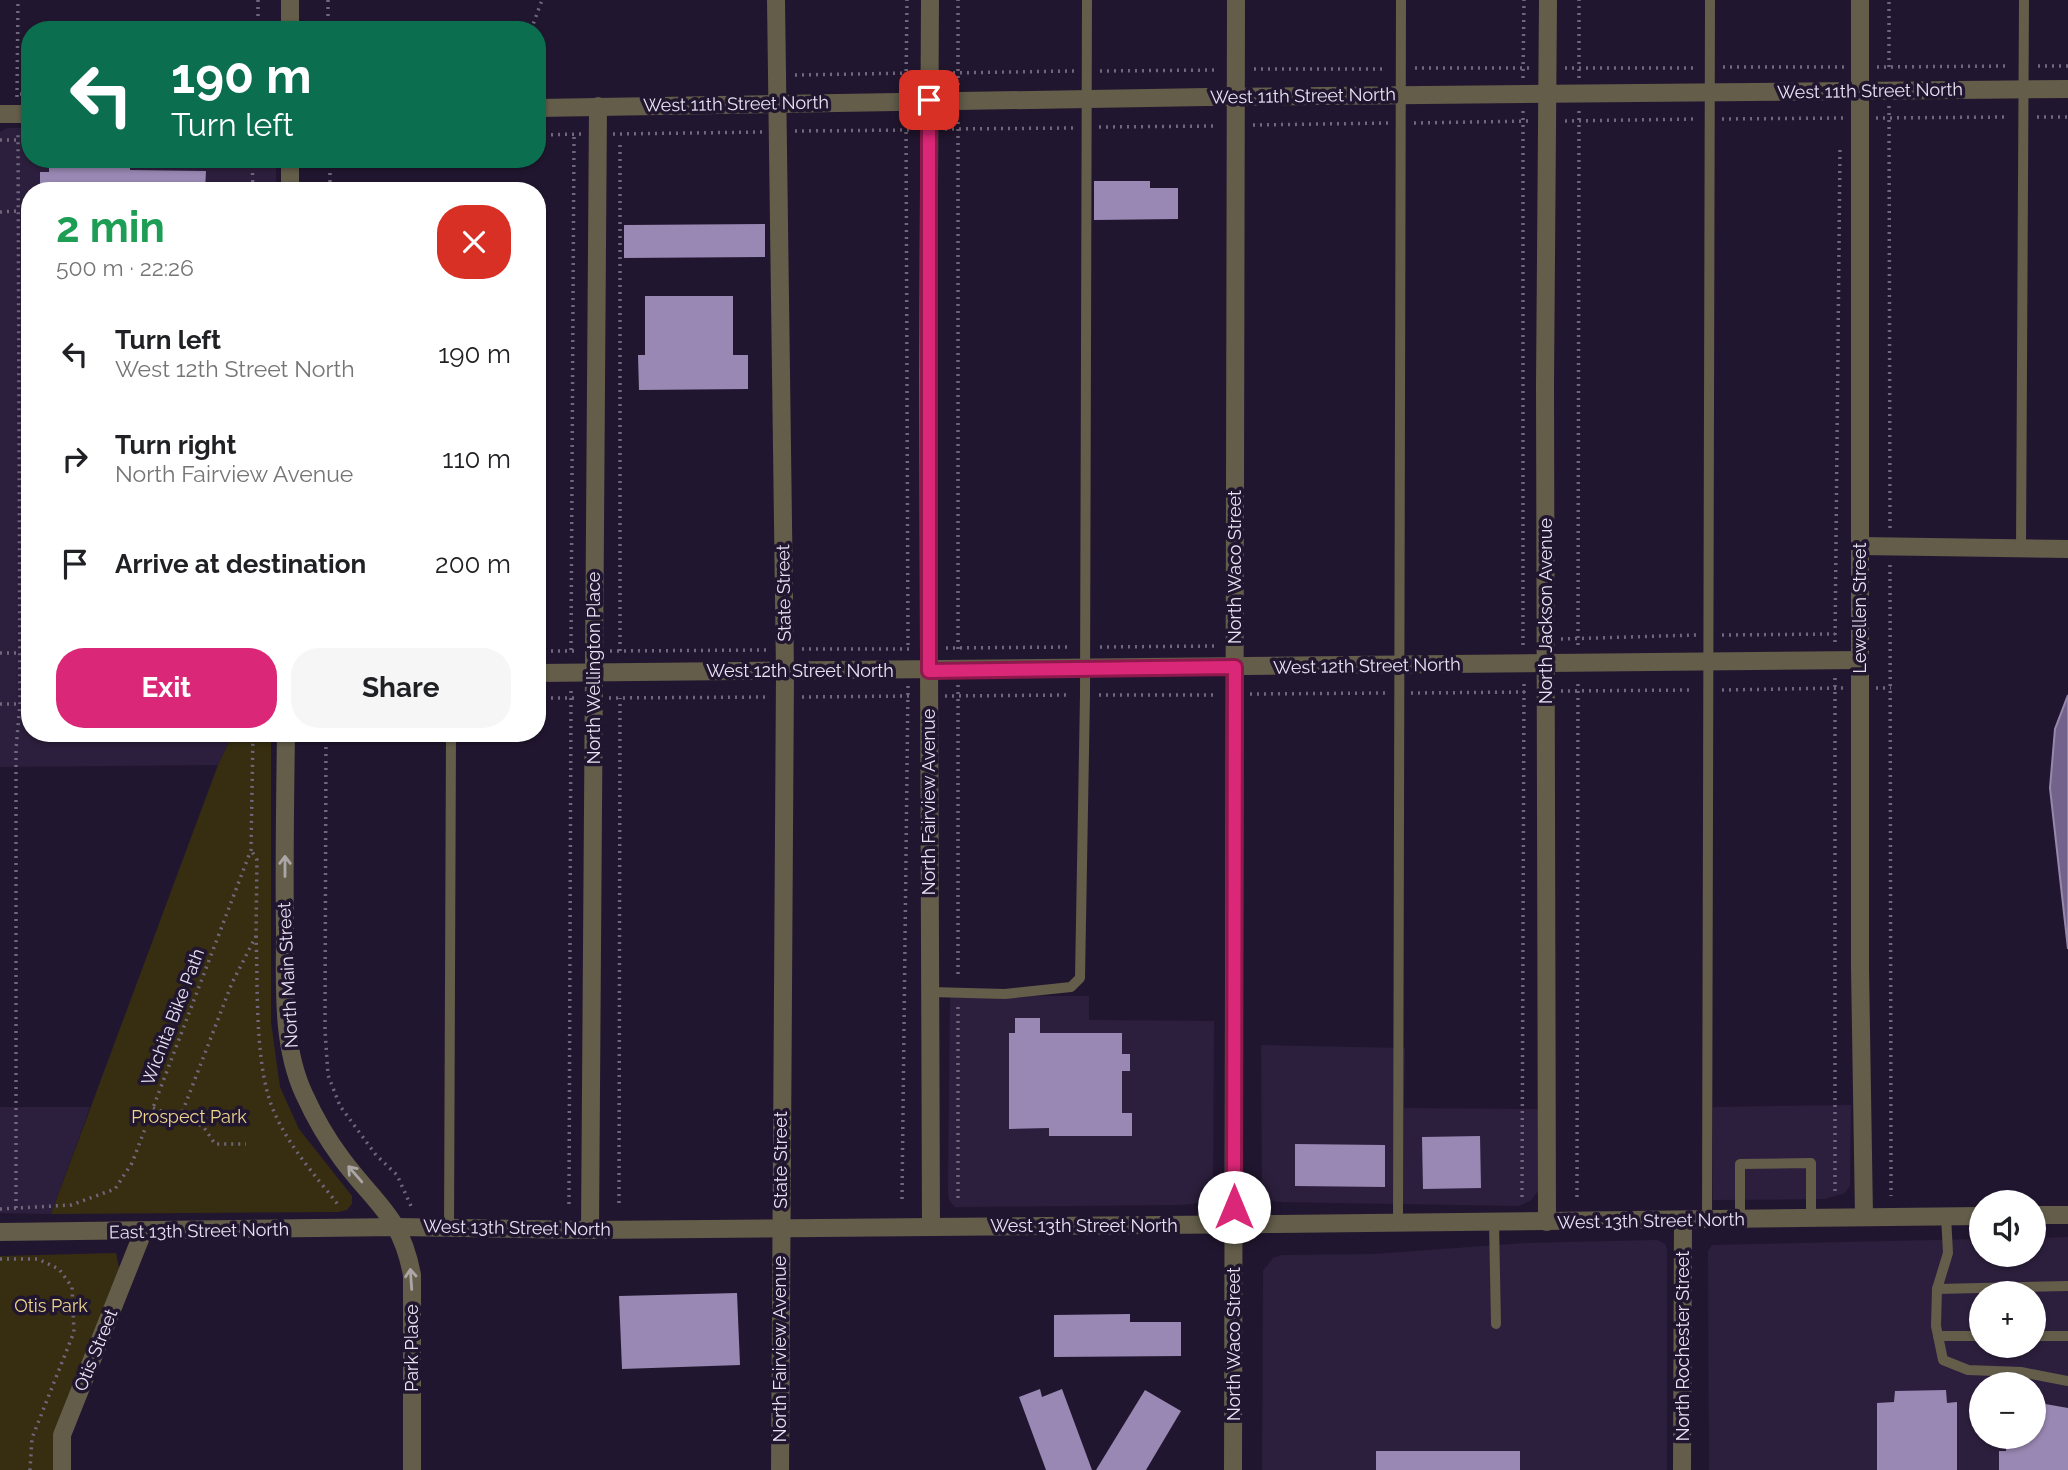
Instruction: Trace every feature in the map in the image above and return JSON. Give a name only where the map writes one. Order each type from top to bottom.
[{"type":"street","points":[[290,0],[290,21]]},
{"type":"street","name":"State Street","points":[[776,0],[785,650],[780,1228]]},
{"type":"street","name":"North Fairview Avenue","points":[[930,0],[931,1227]]},
{"type":"street","name":"North Waco Street","points":[[1233,1470],[1236,0]]},
{"type":"street","name":"North Jackson Avenue","points":[[1547,1222],[1548,0]]},
{"type":"street","name":"Lewellen Street","points":[[1860,0],[1860,688],[1864,1216]]},
{"type":"street","name":"West 11th Street North","points":[[546,107],[929,100],[2068,89]]},
{"type":"street","name":"North Wellington Place","points":[[590,1230],[598,106]]},
{"type":"street","points":[[1860,547],[2068,549]]},
{"type":"street","name":"West 12th Street North","points":[[546,673],[1399,665],[1523,655],[1546,663],[1860,660]]},
{"type":"street","name":"North Main Street","points":[[286,742],[285,996],[291,1054],[303,1092],[316,1118],[342,1159],[398,1227]]},
{"type":"street","points":[[2046,1215],[2068,1215]]},
{"type":"street","name":"West 13th Street North","points":[[398,1227],[590,1230],[1969,1216]]},
{"type":"street","name":"North Rochester Street","points":[[1682,1470],[1683,1221]]},
{"type":"street","name":"East 13th Street North","points":[[0,1232],[398,1227]]},
{"type":"street","name":"Park Place","points":[[398,1227],[412,1275],[412,1470]]},
{"type":"street","name":"North Fairview Avenue","points":[[780,1228],[780,1470]]},
{"type":"street","name":"Otis Street","points":[[62,1470],[62,1435],[143,1232]]},
{"type":"lane","points":[[930,992],[1005,993],[1071,987],[1080,978],[1085,695],[1087,0]]},
{"type":"lane","points":[[1398,1223],[1401,0]]},
{"type":"lane","points":[[1707,1220],[1710,0]]},
{"type":"lane","points":[[2021,548],[2024,0]]},
{"type":"lane","points":[[449,1228],[451,742]]},
{"type":"lane","points":[[1740,1220],[1740,1164],[1811,1163],[1811,1218]]},
{"type":"lane","points":[[1946,1216],[1948,1253],[1937,1289],[1938,1336],[1943,1360],[1968,1370],[2021,1372],[2068,1381]]},
{"type":"lane","points":[[1494,1222],[1496,1324]]},
{"type":"lane","points":[[1937,1289],[2068,1286]]},
{"type":"lane","points":[[1938,1336],[1969,1336]]},
{"type":"lane","points":[[2046,1336],[2068,1336]]},
{"type":"path","points":[[16,1208],[16,749],[20,704],[16,114],[18,0]]},
{"type":"path","points":[[258,0],[258,21]]},
{"type":"path","points":[[328,0],[328,21]]},
{"type":"path","points":[[534,21],[542,0]]},
{"type":"path","points":[[902,1199],[908,696],[907,0]]},
{"type":"path","points":[[958,0],[958,1198]]},
{"type":"path","points":[[1522,1197],[1525,692],[1524,0]]},
{"type":"path","points":[[1577,1197],[1579,0]]},
{"type":"path","points":[[1889,0],[1891,1196]]},
{"type":"path","points":[[777,82],[792,75],[1236,69],[2068,66]]},
{"type":"path","points":[[1840,67],[1840,91]]},
{"type":"path","points":[[546,135],[1523,121],[2068,117]]},
{"type":"path","points":[[0,140],[18,140]]},
{"type":"path","points":[[1835,1194],[1835,634],[1840,146]]},
{"type":"path","points":[[0,212],[18,212]]},
{"type":"path","points":[[1523,655],[1546,643],[1578,637],[1835,634]]},
{"type":"path","points":[[546,651],[1235,646]]},
{"type":"path","points":[[0,653],[20,653]]},
{"type":"path","points":[[546,698],[1891,688]]},
{"type":"path","points":[[0,704],[20,704]]},
{"type":"path","name":"Wichita Bike Path","points":[[0,1209],[71,1205],[115,1189],[132,1163],[251,850],[253,742]]},
{"type":"path","points":[[326,742],[325,1030],[328,1075],[340,1106],[376,1155],[397,1175],[411,1206]]},
{"type":"path","points":[[180,1118],[232,983],[256,936],[257,860],[251,850]]},
{"type":"path","points":[[153,1108],[203,1126],[215,1144],[246,1144]]},
{"type":"path","points":[[0,1259],[38,1259],[59,1269],[72,1287],[74,1332],[32,1438],[30,1470]]},
{"type":"shaded area","points":[[7,128],[21,128],[21,168],[276,168],[276,182],[21,182],[21,742],[229,742],[218,765],[0,767],[0,132]]},
{"type":"shaded area","points":[[2068,695],[2068,949],[2050,788],[2055,729]]},
{"type":"shaded area","points":[[950,996],[1089,996],[1089,1020],[1214,1021],[1213,1188],[1206,1198],[1194,1204],[1177,1205],[955,1207],[949,1200],[948,1189]]},
{"type":"shaded area","points":[[1261,1045],[1405,1048],[1404,1108],[1540,1109],[1540,1189],[1530,1201],[1519,1206],[1276,1202],[1265,1198],[1262,1188]]},
{"type":"shaded area","points":[[1851,1105],[1850,1186],[1845,1193],[1825,1199],[1713,1200],[1713,1107]]},
{"type":"shaded area","points":[[0,1107],[90,1107],[51,1214],[0,1213]]},
{"type":"shaded area","points":[[2068,1237],[2068,1470],[1709,1470],[1708,1251],[1712,1245],[1969,1239],[1969,1267],[2046,1267],[2046,1238]]},
{"type":"shaded area","points":[[1657,1240],[1665,1244],[1667,1249],[1667,1470],[1262,1470],[1263,1271],[1273,1258],[1282,1255],[1374,1254],[1525,1243]]},
{"type":"green space","name":"Prospect Park","points":[[229,742],[271,742],[271,1022],[280,1087],[299,1129],[352,1196],[352,1204],[347,1210],[338,1212],[51,1214]]},
{"type":"green space","name":"Otis Park","points":[[116,1253],[119,1268],[56,1470],[0,1470],[0,1256]]},
{"type":"building","points":[[49,168],[206,171],[205,182],[40,182],[40,172],[49,172]]},
{"type":"building","points":[[1094,181],[1150,181],[1150,188],[1178,188],[1178,219],[1094,220]]},
{"type":"building","points":[[765,224],[765,257],[624,258],[624,225]]},
{"type":"building","points":[[645,296],[733,296],[733,355],[748,355],[748,389],[639,390],[638,355],[645,355]]},
{"type":"building","points":[[1015,1018],[1040,1018],[1040,1033],[1122,1033],[1122,1054],[1130,1054],[1130,1071],[1122,1071],[1122,1113],[1132,1113],[1132,1136],[1049,1136],[1049,1128],[1009,1129],[1009,1033],[1015,1033]]},
{"type":"building","points":[[1480,1136],[1481,1188],[1423,1189],[1422,1137]]},
{"type":"building","points":[[1295,1144],[1385,1145],[1385,1187],[1295,1186]]},
{"type":"building","points":[[737,1293],[740,1365],[622,1369],[619,1296]]},
{"type":"building","points":[[1130,1314],[1130,1322],[1181,1322],[1181,1356],[1054,1357],[1054,1315]]},
{"type":"building","points":[[1040,1389],[1042,1397],[1062,1389],[1092,1470],[1046,1470],[1019,1397]]},
{"type":"building","points":[[1145,1390],[1181,1411],[1146,1470],[1096,1470]]},
{"type":"building","points":[[1946,1390],[1947,1403],[1957,1402],[1957,1470],[1877,1470],[1877,1403],[1894,1402],[1895,1391]]},
{"type":"building","points":[[2046,1404],[2068,1408],[2068,1470],[1999,1470],[1999,1451],[2046,1449]]},
{"type":"building","points":[[1376,1451],[1520,1451],[1520,1470],[1376,1470]]},
{"type":"route","points":[[929,100],[929,671],[1235,667],[1234,1207]]}]
